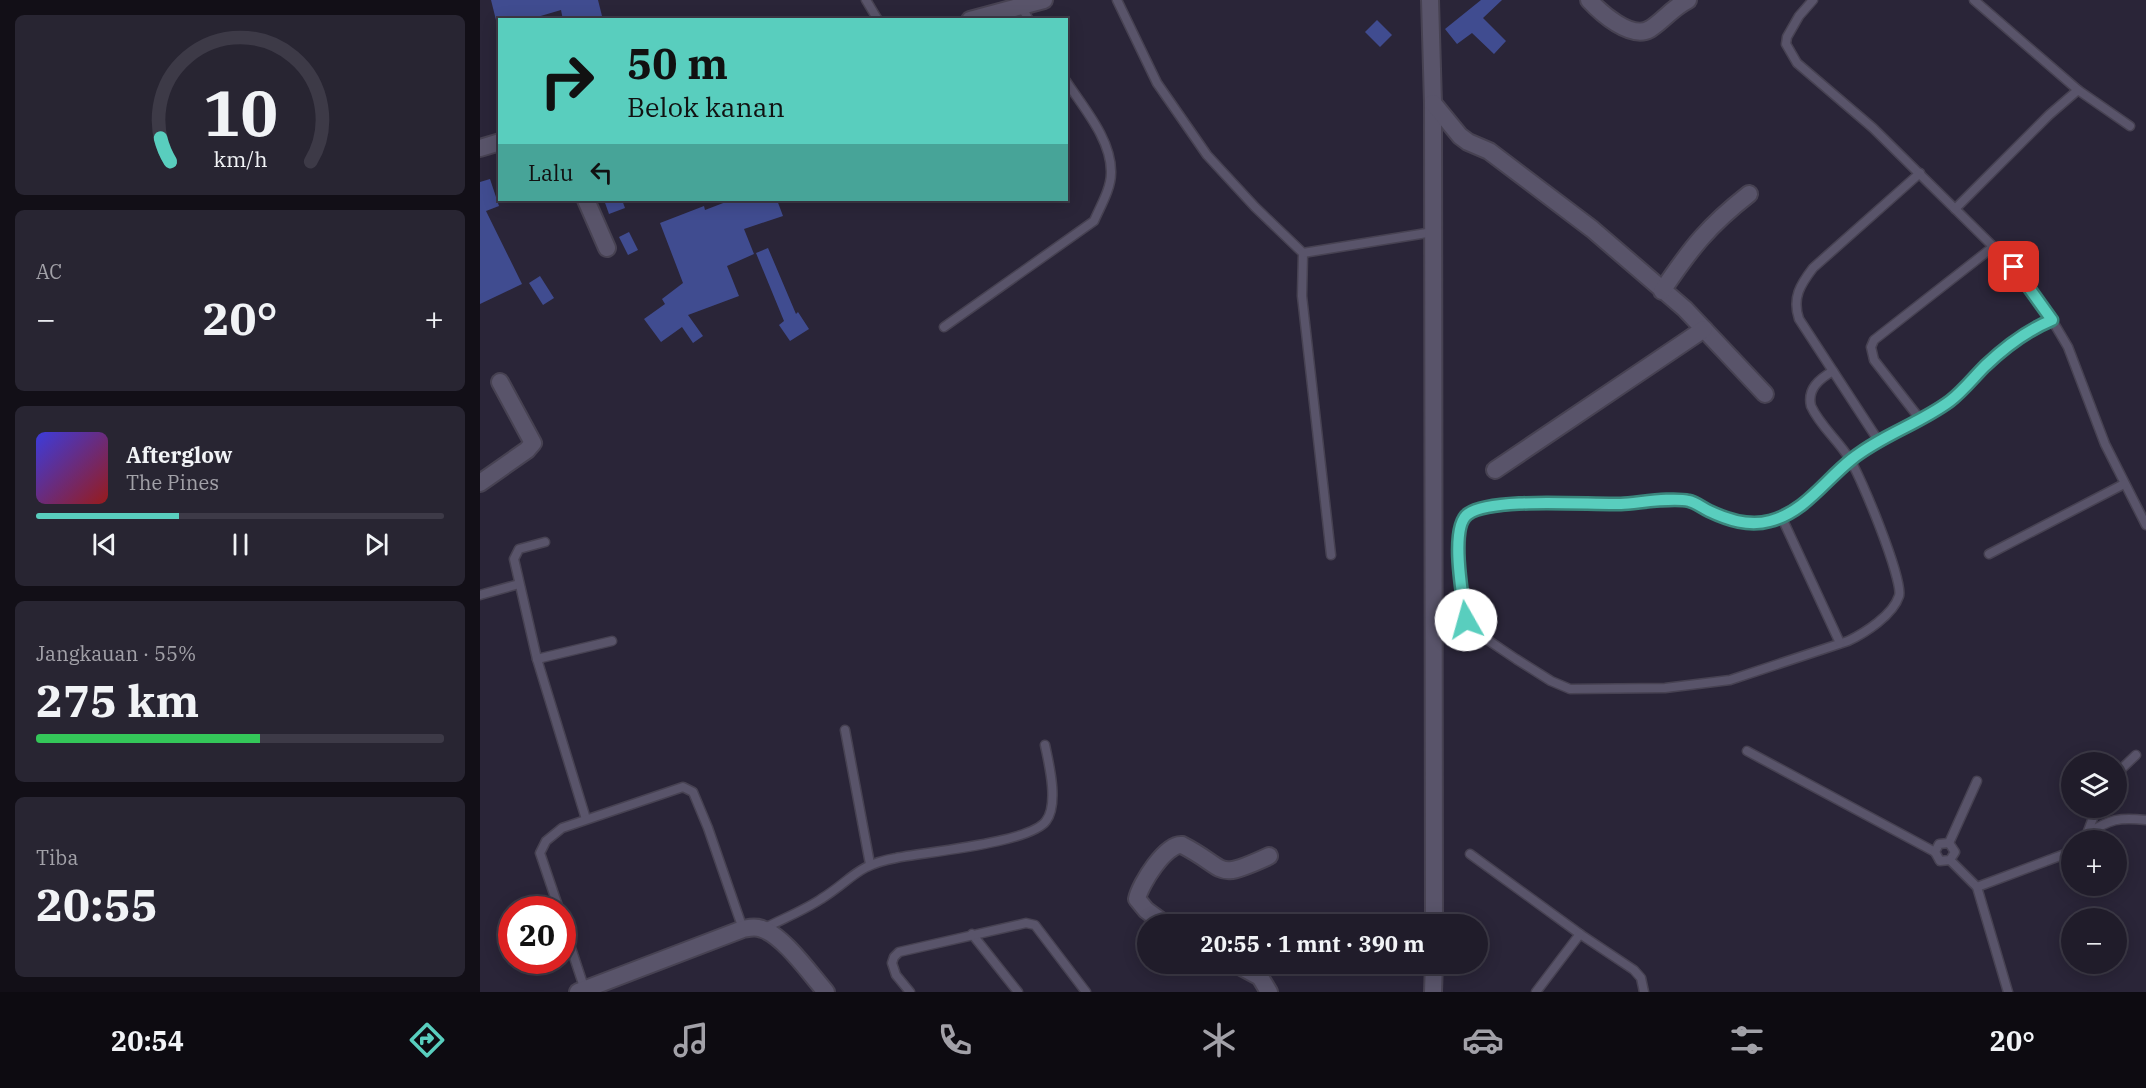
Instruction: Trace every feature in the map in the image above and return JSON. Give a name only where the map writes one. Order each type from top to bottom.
[{"type":"street","points":[[1430,0],[1433,104],[1434,914]]},
{"type":"street","points":[[1589,0],[1616,24],[1644,32],[1676,6],[1689,0]]},
{"type":"street","points":[[979,18],[1032,6]]},
{"type":"street","points":[[1433,104],[1460,136],[1488,151],[1592,229],[1685,309],[1765,394]]},
{"type":"street","points":[[480,148],[498,143]]},
{"type":"street","points":[[1662,291],[1693,245],[1712,224],[1749,194]]},
{"type":"street","points":[[586,201],[607,248]]},
{"type":"street","points":[[1495,470],[1704,329]]},
{"type":"street","points":[[480,483],[528,450],[533,443],[500,382]]},
{"type":"street","points":[[1151,914],[1137,899],[1145,879],[1170,848],[1176,844],[1182,845],[1225,872],[1238,870],[1269,856]]},
{"type":"street","points":[[581,991],[743,929],[763,929],[778,939],[826,992]]},
{"type":"street","points":[[1254,974],[1260,977],[1269,992]]},
{"type":"street","points":[[1433,992],[1434,974]]},
{"type":"lane","points":[[866,0],[877,18]]},
{"type":"lane","points":[[1117,0],[1157,83],[1207,155],[1255,207],[1303,253],[1302,296],[1331,555]]},
{"type":"lane","points":[[1813,0],[1799,16],[1786,37],[1791,56],[1920,173],[2014,267],[2052,320],[2068,347],[2104,444],[2146,525]]},
{"type":"lane","points":[[1974,0],[2078,90],[2130,126]]},
{"type":"lane","points":[[944,327],[1094,221],[1104,200],[1112,174],[1107,149],[1068,84]]},
{"type":"lane","points":[[1955,209],[2049,115],[2078,90]]},
{"type":"lane","points":[[1878,440],[1799,319],[1795,300],[1800,286],[1813,268],[1920,173]]},
{"type":"lane","points":[[1303,253],[1433,232]]},
{"type":"lane","points":[[1920,419],[1874,360],[1871,347],[1874,340],[1993,247]]},
{"type":"lane","points":[[1833,371],[1815,385],[1810,402],[1815,414],[1851,459],[1900,584],[1900,595],[1892,608],[1856,637],[1730,680],[1665,688],[1570,689],[1551,681],[1516,659],[1473,630],[1466,620],[1459,566],[1461,520],[1468,514],[1481,509],[1536,503],[1600,504],[1689,501],[1735,522],[1753,524],[1782,518],[1798,509],[1851,459],[1878,440],[1949,402],[1986,365],[2037,326],[2052,320]]},
{"type":"lane","points":[[1989,554],[2124,484]]},
{"type":"lane","points":[[1782,518],[1840,643]]},
{"type":"lane","points":[[545,542],[519,549],[514,559],[537,659],[586,819]]},
{"type":"lane","points":[[480,595],[519,584]]},
{"type":"lane","points":[[537,659],[612,641]]},
{"type":"lane","points":[[845,730],[870,864]]},
{"type":"lane","points":[[763,929],[820,900],[870,864],[1014,837],[1038,829],[1050,816],[1051,804],[1051,783],[1045,745]]},
{"type":"lane","points":[[1748,752],[1935,852],[1940,861],[1950,860]]},
{"type":"lane","points":[[2127,764],[2136,755]]},
{"type":"lane","points":[[1949,843],[1977,781]]},
{"type":"lane","points":[[555,896],[540,853],[546,841],[562,828],[683,787],[690,790],[708,828],[743,929]]},
{"type":"lane","points":[[2094,830],[2115,819],[2146,820]]},
{"type":"lane","points":[[1935,852],[1939,844],[1949,843]]},
{"type":"lane","points":[[1949,843],[1955,852],[1950,860]]},
{"type":"lane","points":[[1470,854],[1634,970],[1641,978],[1644,992]]},
{"type":"lane","points":[[1977,887],[2061,856]]},
{"type":"lane","points":[[1950,860],[1977,887],[2008,992]]},
{"type":"lane","points":[[910,992],[892,963],[899,952],[1020,923],[1035,925],[1086,992]]},
{"type":"lane","points":[[972,934],[1018,992]]},
{"type":"lane","points":[[1536,992],[1580,934]]},
{"type":"lane","points":[[576,973],[581,991]]},
{"type":"building","points":[[491,0],[598,0],[602,18],[563,18],[561,10],[534,18],[498,18],[496,20]]},
{"type":"building","points":[[1481,0],[1502,0],[1483,18],[1506,41],[1494,54],[1472,33],[1457,44],[1445,29]]},
{"type":"building","points":[[1377,20],[1392,35],[1380,47],[1365,32]]},
{"type":"building","points":[[490,179],[499,206],[486,211],[522,284],[480,304],[480,182]]},
{"type":"building","points":[[604,201],[622,201],[625,208],[609,214]]},
{"type":"building","points":[[728,201],[777,201],[783,216],[744,229],[754,254],[727,266],[739,296],[688,315],[703,336],[693,343],[682,327],[661,342],[644,319],[665,304],[662,299],[683,283],[660,223],[704,206],[705,210]]},
{"type":"building","points":[[629,232],[638,250],[628,255],[619,237]]},
{"type":"building","points":[[768,248],[796,314],[798,312],[809,329],[790,341],[779,325],[784,321],[756,253]]},
{"type":"building","points":[[540,276],[554,298],[543,305],[529,283]]},
{"type":"route","points":[[1466,620],[1459,566],[1459,536],[1461,520],[1468,514],[1481,509],[1536,503],[1600,504],[1689,501],[1735,522],[1753,524],[1782,518],[1798,509],[1851,459],[1878,440],[1949,402],[1986,365],[2037,326],[2052,320],[2014,267]]}]
